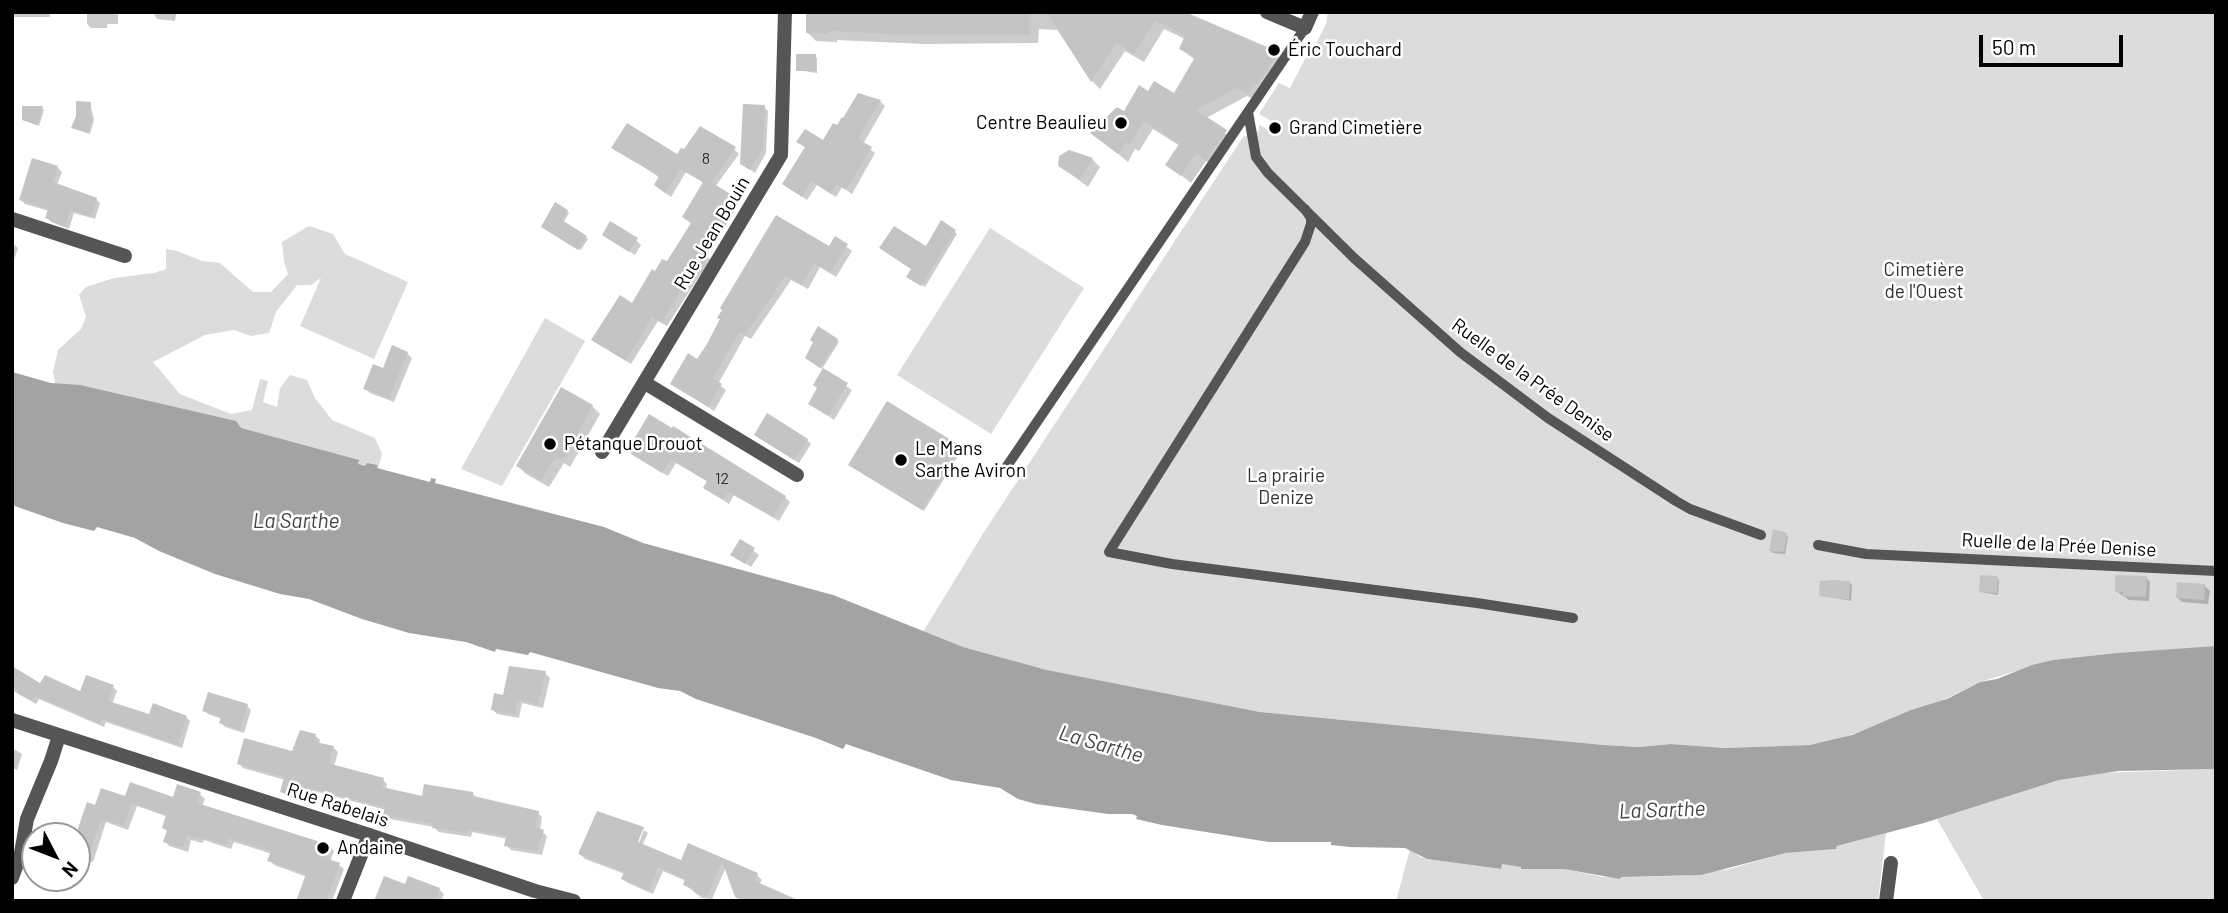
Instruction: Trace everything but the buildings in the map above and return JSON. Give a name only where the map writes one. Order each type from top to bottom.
[{"type":"street","name":"Rue Jean Bouin","points":[[602,452],[781,155],[785,12]]},
{"type":"street","points":[[1267,12],[1305,28],[1312,12]]},
{"type":"street","points":[[12,219],[125,256]]},
{"type":"street","points":[[645,383],[797,475]]},
{"type":"street","name":"Rue Rabelais","points":[[12,720],[369,835],[556,899],[574,901]]},
{"type":"street","points":[[12,878],[21,853],[27,820],[59,736]]},
{"type":"street","points":[[344,901],[369,835]]},
{"type":"street","points":[[1886,901],[1891,863]]},
{"type":"lane","points":[[1007,466],[1305,28]]},
{"type":"lane","name":"Ruelle de la Prée Denise","points":[[1248,111],[1256,157],[1268,173],[1354,258],[1460,352],[1548,418],[1690,509],[1761,535]]},
{"type":"lane","points":[[1305,209],[1311,218],[1305,242],[1109,552],[1172,564],[1573,618]]},
{"type":"lane","name":"Ruelle de la Prée Denise","points":[[1818,545],[1866,554],[2216,571]]},
{"type":"green space","points":[[1328,12],[2216,12],[2216,646],[2053,660],[1980,682],[1937,703],[1911,710],[1836,740],[1810,745],[1724,748],[1671,744],[1639,747],[1604,745],[1260,712],[1047,670],[963,647],[923,632],[984,532],[1243,137],[1259,131],[1259,125],[1278,135],[1282,127],[1259,114],[1279,83],[1290,88],[1326,24]]},
{"type":"green space","points":[[309,226],[333,234],[345,254],[408,282],[374,359],[300,326],[321,278],[311,285],[297,285],[276,312],[269,333],[251,336],[234,330],[205,335],[153,362],[180,394],[231,414],[252,410],[260,379],[268,381],[263,402],[277,407],[280,388],[290,375],[307,380],[315,398],[332,420],[375,438],[382,454],[376,476],[58,398],[53,372],[58,350],[81,329],[86,317],[79,295],[86,287],[114,278],[166,269],[166,249],[202,261],[220,263],[253,292],[271,292],[288,274],[282,242]]},
{"type":"green space","points":[[990,228],[1084,288],[991,434],[897,375]]},
{"type":"green space","points":[[545,318],[585,341],[502,486],[461,469]]},
{"type":"green space","points":[[2216,769],[2216,901],[1984,901],[1937,819],[2059,780],[2097,773]]},
{"type":"green space","points":[[1886,833],[1878,901],[1396,901],[1410,849],[1427,859],[1500,869],[1501,864],[1564,869],[1603,877],[1683,876],[1729,869],[1786,853],[1836,849],[1837,846]]},
{"type":"water","name":"La Sarthe","points":[[12,372],[51,383],[80,385],[236,421],[241,428],[359,460],[358,464],[377,465],[377,468],[430,482],[431,478],[436,479],[435,483],[604,527],[643,543],[833,595],[963,647],[1047,670],[1260,712],[1604,745],[1639,747],[1671,744],[1724,748],[1810,745],[1852,735],[1911,710],[1947,699],[1980,682],[1997,679],[2032,665],[2118,653],[2216,646],[2216,769],[2118,771],[2059,780],[1924,823],[1837,846],[1836,849],[1786,853],[1701,875],[1620,879],[1564,869],[1521,869],[1502,864],[1501,869],[1427,859],[1405,848],[1350,847],[1331,845],[1331,842],[1269,842],[1162,825],[1136,819],[1137,816],[1132,814],[1108,814],[1036,804],[1018,799],[1000,788],[951,780],[846,744],[843,749],[696,699],[680,691],[658,688],[530,652],[528,655],[496,649],[495,652],[466,642],[409,633],[309,599],[280,594],[215,574],[135,538],[97,527],[94,531],[63,523],[12,505]]},
{"type":"place","name":"Éric Touchard","points":[[1274,50]]},
{"type":"place","name":"Centre Beaulieu","points":[[1121,123]]},
{"type":"place","name":"Grand Cimetière","points":[[1275,128]]},
{"type":"place","name":"Pétanque Drouot","points":[[550,444]]},
{"type":"place","name":"Le Mans Sarthe Aviron","points":[[901,460]]},
{"type":"place","name":"Andaine","points":[[323,848]]},
{"type":"park label","name":"Cimetière de l'Ouest","points":[[1924,281]]},
{"type":"park label","name":"La prairie Denize","points":[[1286,487]]}]
